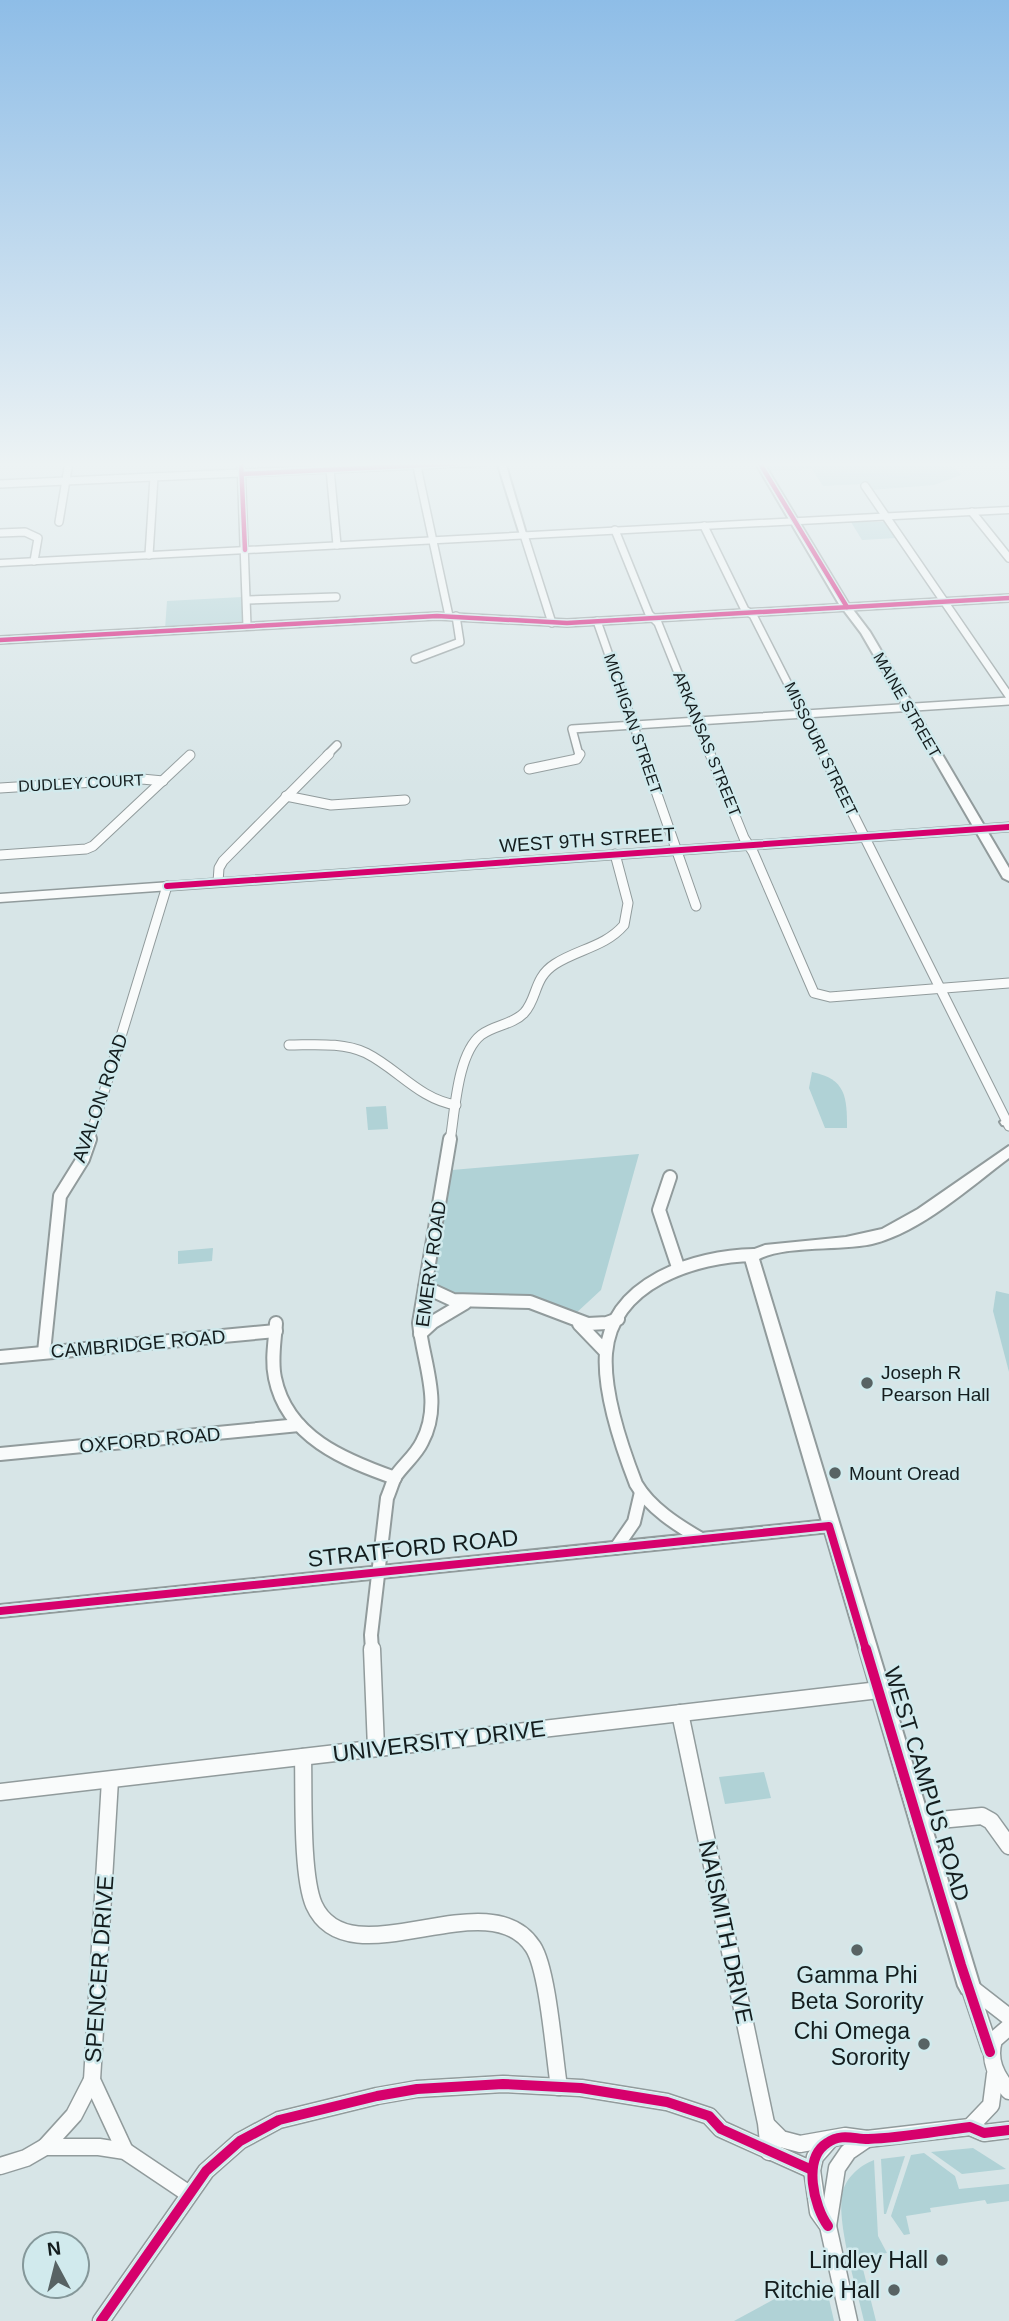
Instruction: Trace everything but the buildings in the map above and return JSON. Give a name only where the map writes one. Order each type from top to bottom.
[{"type":"main road","name":"WEST 9TH STREET","points":[[0,898],[1009,827]]},
{"type":"street","points":[[246,570],[247,626]]},
{"type":"street","points":[[415,659],[460,642],[441,570]]},
{"type":"street","points":[[535,570],[552,623]]},
{"type":"street","name":"ARKANSAS STREET","points":[[631,570],[649,614],[658,623],[811,990],[818,995],[940,988]]},
{"type":"street","name":"MISSOURI STREET","points":[[726,570],[746,610],[755,617],[1008,1123]]},
{"type":"street","name":"MAINE STREET","points":[[825,570],[1009,878]]},
{"type":"street","points":[[529,769],[577,759],[580,754],[572,729],[1009,698],[923,570]]},
{"type":"street","points":[[247,600],[336,597]]},
{"type":"street","points":[[0,640],[453,616],[552,623],[1009,598]]},
{"type":"street","name":"MICHIGAN STREET","points":[[597,621],[696,906]]},
{"type":"street","points":[[218,882],[220,864],[337,745]]},
{"type":"street","points":[[0,855],[90,847],[190,755]]},
{"type":"street","name":"DUDLEY COURT","points":[[0,788],[142,779],[163,781]]},
{"type":"street","points":[[286,796],[331,805],[405,800]]},
{"type":"street","name":"EMERY ROAD","points":[[376,1748],[370,1635],[377,1570],[387,1497],[396,1478],[422,1443],[432,1416],[432,1393],[419,1323],[463,1065],[476,1040],[492,1028],[526,1012],[538,982],[550,968],[608,942],[624,927],[629,913],[628,901],[615,854]]},
{"type":"street","name":"AVALON ROAD","points":[[44,1352],[60,1196],[83,1158],[89,1142],[167,886]]},
{"type":"street","points":[[940,988],[1009,983]]},
{"type":"street","points":[[289,1045],[343,1046],[360,1050],[434,1100],[456,1105]]},
{"type":"street","points":[[701,1539],[671,1521],[641,1492],[617,1424],[605,1351],[618,1319],[640,1290],[678,1268],[716,1257],[754,1255],[775,1248],[863,1240],[884,1235],[1009,1151]]},
{"type":"street","points":[[670,1177],[659,1210],[678,1268]]},
{"type":"street","name":"WEST CAMPUS ROAD","points":[[754,1255],[751,1265],[995,2073]]},
{"type":"street","points":[[425,1287],[440,1298],[465,1303],[499,1299],[527,1301],[559,1312],[577,1322],[605,1351]]},
{"type":"street","points":[[421,1334],[433,1322],[465,1303]]},
{"type":"street","points":[[577,1322],[598,1325],[618,1319]]},
{"type":"street","name":"CAMBRIDGE ROAD","points":[[0,1357],[276,1327],[274,1360],[277,1388],[299,1425]]},
{"type":"street","points":[[299,1425],[324,1448],[341,1458],[396,1478]]},
{"type":"street","name":"OXFORD ROAD","points":[[0,1454],[299,1425]]},
{"type":"street","points":[[616,1548],[634,1522],[641,1492]]},
{"type":"street","name":"STRATFORD ROAD","points":[[0,1611],[830,1525]]},
{"type":"street","name":"UNIVERSITY DRIVE","points":[[0,1792],[879,1690]]},
{"type":"street","name":"NAISMITH DRIVE","points":[[680,1713],[766,2123],[769,2152]]},
{"type":"street","points":[[303,1757],[308,1889],[318,1914],[336,1929],[350,1934],[367,1935],[478,1921],[508,1926],[523,1934],[534,1946],[540,1960],[559,2087]]},
{"type":"street","name":"SPENCER DRIVE","points":[[110,1780],[92,2080],[125,2151]]},
{"type":"street","points":[[918,1822],[982,1816],[991,1821],[1009,1846]]},
{"type":"street","points":[[969,1986],[1009,2017]]},
{"type":"street","points":[[990,2052],[997,2035],[1009,2027]]},
{"type":"street","points":[[995,2073],[1009,2091]]},
{"type":"street","points":[[970,2127],[992,2106],[996,2094],[995,2073]]},
{"type":"street","points":[[0,2166],[26,2158],[46,2147],[74,2115],[92,2080]]},
{"type":"street","points":[[101,2321],[189,2194],[222,2154],[256,2130],[279,2120],[377,2096],[417,2089],[491,2084],[618,2092],[667,2102],[709,2116],[721,2129],[811,2170]]},
{"type":"street","points":[[766,2123],[773,2133],[787,2141],[800,2144],[829,2141],[845,2136],[867,2140],[970,2127],[984,2133],[1009,2130]]},
{"type":"street","points":[[828,2226],[833,2209],[833,2176],[848,2152],[867,2140]]},
{"type":"street","points":[[829,2141],[815,2157],[811,2170],[818,2212],[828,2226],[849,2321]]},
{"type":"street","points":[[46,2147],[71,2145],[125,2151],[189,2194]]},
{"type":"shaded area","points":[[242,597],[242,623],[165,629],[167,601]]},
{"type":"shaded area","points":[[812,1072],[832,1079],[842,1091],[847,1128],[825,1128],[809,1088]]},
{"type":"shaded area","points":[[386,1106],[388,1129],[368,1130],[366,1107]]},
{"type":"shaded area","points":[[639,1154],[601,1290],[574,1315],[523,1296],[462,1298],[435,1285],[452,1170]]},
{"type":"shaded area","points":[[213,1248],[212,1261],[178,1264],[178,1251]]},
{"type":"shaded area","points":[[996,1291],[1009,1294],[1009,1372],[993,1311]]},
{"type":"shaded area","points":[[764,1772],[771,1798],[725,1804],[719,1777]]},
{"type":"shaded area","points":[[973,2148],[1006,2169],[962,2174],[931,2152]]},
{"type":"shaded area","points":[[924,2153],[955,2176],[959,2189],[1009,2184],[1009,2201],[987,2204],[985,2200],[930,2208],[931,2212],[906,2216],[910,2234],[904,2235],[891,2216],[911,2155]]},
{"type":"shaded area","points":[[905,2156],[886,2214],[884,2214],[881,2159]]},
{"type":"shaded area","points":[[874,2160],[878,2236],[887,2253],[861,2261],[876,2321],[864,2321],[845,2240],[841,2208],[846,2183],[853,2173]]},
{"type":"shaded area","points":[[826,2286],[834,2321],[734,2321],[782,2295]]},
{"type":"cycle path","points":[[825,570],[847,607]]},
{"type":"cycle path","points":[[0,640],[437,616],[567,623],[1009,598]]},
{"type":"cycle path","points":[[167,886],[1009,827]]},
{"type":"cycle path","points":[[0,1611],[829,1526],[961,1965],[990,2052]]},
{"type":"cycle path","points":[[101,2321],[206,2171],[240,2141],[279,2120],[377,2096],[417,2089],[503,2084],[581,2088],[667,2102],[709,2116],[721,2129],[812,2170]]},
{"type":"cycle path","points":[[828,2226],[818,2212],[812,2170],[815,2157],[826,2143],[845,2136],[867,2139],[970,2127],[984,2133],[1009,2130]]},
{"type":"place","name":"Joseph R Pearson Hall","points":[[867,1383]]},
{"type":"place","name":"Mount Oread","points":[[835,1473]]},
{"type":"place","name":"Gamma Phi Beta Sorority","points":[[857,1950]]},
{"type":"place","name":"Chi Omega Sorority","points":[[924,2044]]},
{"type":"place","name":"Lindley Hall","points":[[942,2260]]},
{"type":"place","name":"Ritchie Hall","points":[[894,2290]]}]
